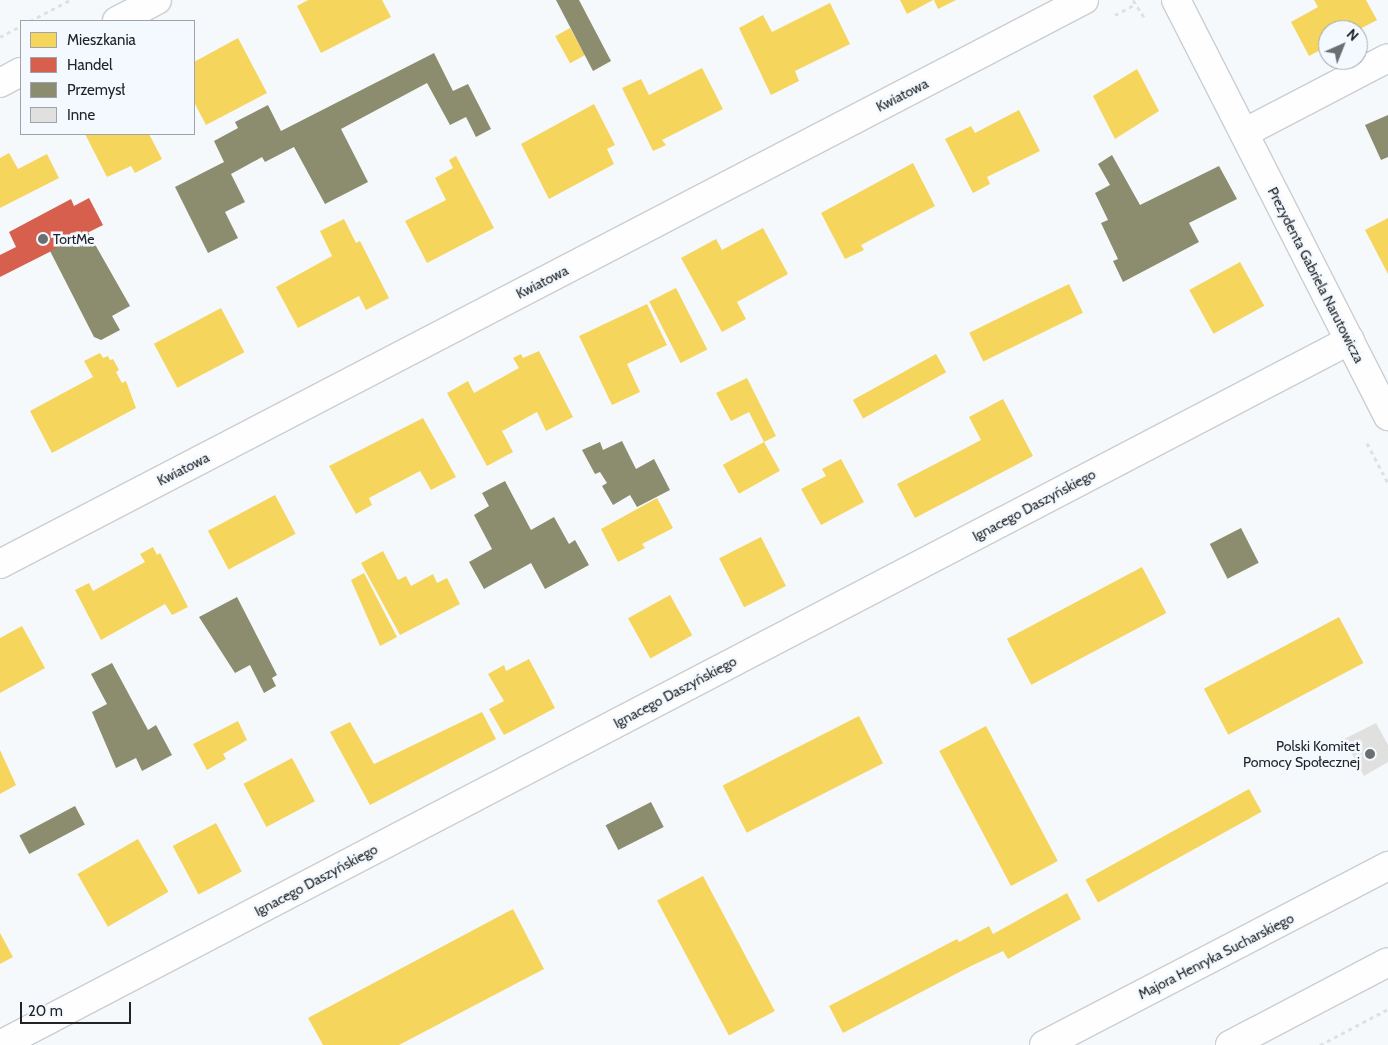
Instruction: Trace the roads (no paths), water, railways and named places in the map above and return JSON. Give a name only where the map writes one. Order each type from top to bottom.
[{"type":"street","points":[[119,20],[157,0]]},
{"type":"street","name":"Kwiatowa","points":[[0,564],[1084,0]]},
{"type":"street","name":"Prezydenta Gabriela Narutowicza","points":[[1176,0],[1388,416]]},
{"type":"street","points":[[1244,133],[1388,58]]},
{"type":"street","points":[[0,83],[20,73]]},
{"type":"street","name":"Ignacego Daszyńskiego","points":[[0,1045],[1350,340]]},
{"type":"street","name":"Majora Henryka Sucharskiego","points":[[1044,1045],[1388,866]]},
{"type":"street","points":[[1230,1045],[1388,962]]},
{"type":"place","name":"TortMe","points":[[43,239]]},
{"type":"place","name":"Polski Komitet Pomocy Społecznej","points":[[1370,754]]}]
